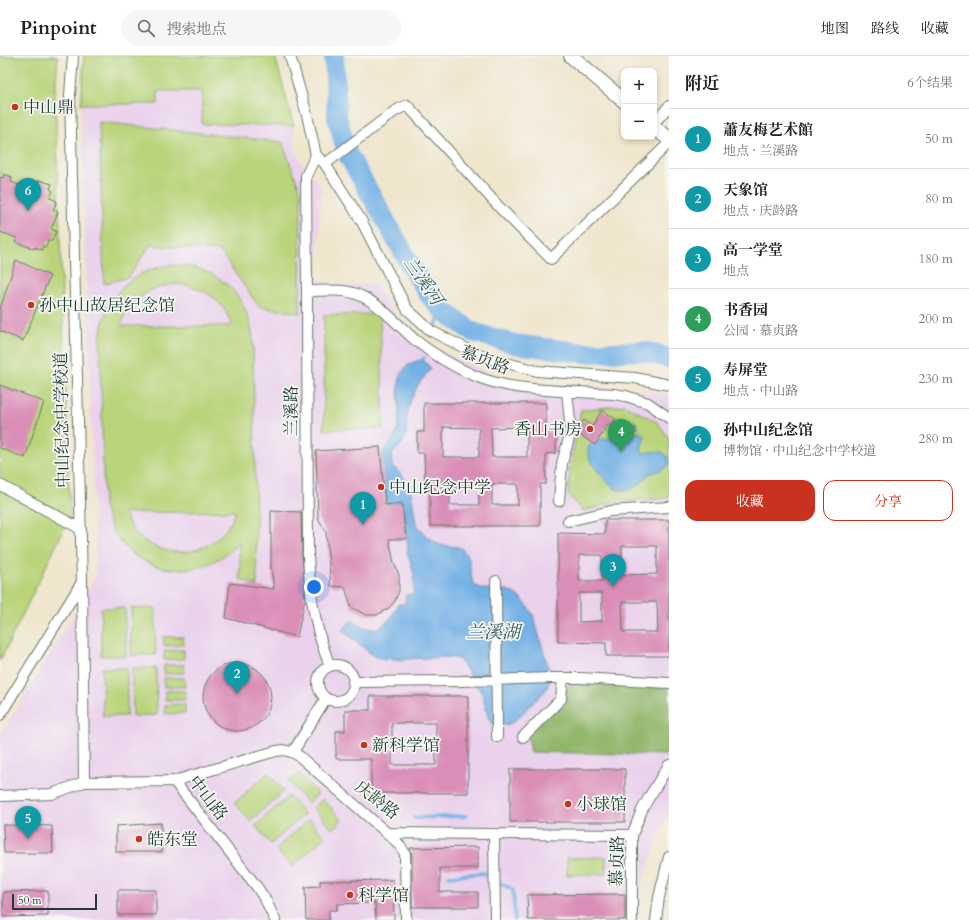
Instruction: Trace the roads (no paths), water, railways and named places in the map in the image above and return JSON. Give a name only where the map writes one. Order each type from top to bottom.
[{"type":"street","name":"中山纪念中学校道","points":[[73,56],[70,95],[81,529],[84,782]]},
{"type":"street","points":[[290,56],[307,115],[316,155],[325,164],[361,220],[407,309],[431,331],[473,352],[537,371],[635,378],[669,385]]},
{"type":"street","points":[[571,56],[621,98]]},
{"type":"street","points":[[325,164],[395,111],[407,105],[500,208],[551,259],[669,143]]},
{"type":"street","points":[[657,120],[669,106]]},
{"type":"street","points":[[657,129],[669,139]]},
{"type":"street","name":"兰溪路","points":[[316,155],[306,176],[308,556],[309,576],[316,621],[321,642],[330,666]]},
{"type":"street","name":"慕贞路","points":[[307,291],[342,291],[352,292],[361,296],[376,306],[415,340],[434,354],[473,375],[512,387],[614,394],[631,397],[648,403],[669,418]]},
{"type":"street","points":[[559,501],[562,463],[571,431],[567,391]]},
{"type":"street","points":[[0,485],[81,529]]},
{"type":"street","points":[[568,521],[611,512],[669,507]]},
{"type":"street","points":[[0,715],[82,582]]},
{"type":"street","points":[[496,582],[497,732]]},
{"type":"street","points":[[335,665],[346,668],[350,672],[354,682],[351,692],[347,696],[342,699],[332,700],[326,698],[322,694],[319,689],[318,678],[325,669],[335,665]]},
{"type":"street","points":[[523,737],[561,699],[558,678]]},
{"type":"street","points":[[354,682],[580,678],[669,684]]},
{"type":"street","points":[[174,781],[273,752],[284,750],[293,752],[326,698]]},
{"type":"street","name":"庆龄路","points":[[293,752],[387,833],[632,835]]},
{"type":"street","name":"慕贞路","points":[[632,920],[632,835],[642,810],[669,765]]},
{"type":"street","name":"中山路","points":[[0,796],[52,794],[84,782],[174,781],[257,887],[266,901],[274,920]]},
{"type":"street","points":[[387,833],[397,842],[405,854],[406,920]]},
{"type":"street","points":[[494,834],[495,920]]},
{"type":"street","points":[[656,920],[659,897],[669,857]]},
{"type":"water","name":"兰溪湖","points":[[422,360],[431,368],[418,385],[410,402],[407,415],[406,435],[402,444],[393,453],[391,459],[395,468],[408,482],[416,524],[426,536],[440,545],[462,549],[469,560],[472,580],[476,586],[484,589],[507,590],[515,594],[526,604],[533,615],[550,674],[549,682],[546,690],[515,721],[509,724],[495,725],[491,722],[488,717],[482,693],[460,660],[446,657],[402,660],[374,656],[342,630],[352,620],[359,625],[368,628],[374,629],[382,626],[389,620],[398,604],[405,604],[406,595],[414,594],[414,575],[411,562],[407,554],[408,548],[403,502],[387,504],[382,456],[384,450],[388,447],[396,434],[399,417],[399,386],[404,369],[411,363]]},
{"type":"water","points":[[636,422],[638,427],[627,429],[628,434],[640,432],[645,436],[641,449],[643,453],[662,453],[665,455],[669,463],[663,469],[648,474],[642,482],[635,487],[626,490],[616,490],[590,461],[588,448],[592,443],[598,440],[620,437],[625,423]]},
{"type":"waterway","name":"兰溪河","points":[[334,56],[337,117],[347,153],[414,271],[429,295],[443,311],[473,332],[514,344],[583,353],[644,351],[669,358]]},
{"type":"waterway","points":[[436,325],[443,311]]},
{"type":"waterway","points":[[414,818],[466,816]]},
{"type":"waterway","points":[[449,876],[483,873],[513,890],[515,920]]},
{"type":"place","name":"中山鼎","points":[[15,107]]},
{"type":"place","name":"孙中山纪念馆","points":[[28,211]]},
{"type":"place","name":"孙中山故居纪念馆","points":[[31,305]]},
{"type":"place","name":"香山书房","points":[[590,429]]},
{"type":"place","name":"书香园","points":[[621,452]]},
{"type":"place","name":"中山纪念中学","points":[[381,487]]},
{"type":"place","name":"蕭友梅艺术館","points":[[363,525]]},
{"type":"place","name":"高一学堂","points":[[613,587]]},
{"type":"place","name":"天象馆","points":[[237,694]]},
{"type":"place","name":"新科学馆","points":[[364,745]]},
{"type":"place","name":"小球馆","points":[[568,804]]},
{"type":"place","name":"寿屏堂","points":[[28,839]]},
{"type":"place","name":"皓东堂","points":[[139,839]]},
{"type":"place","name":"科学馆","points":[[350,895]]}]
